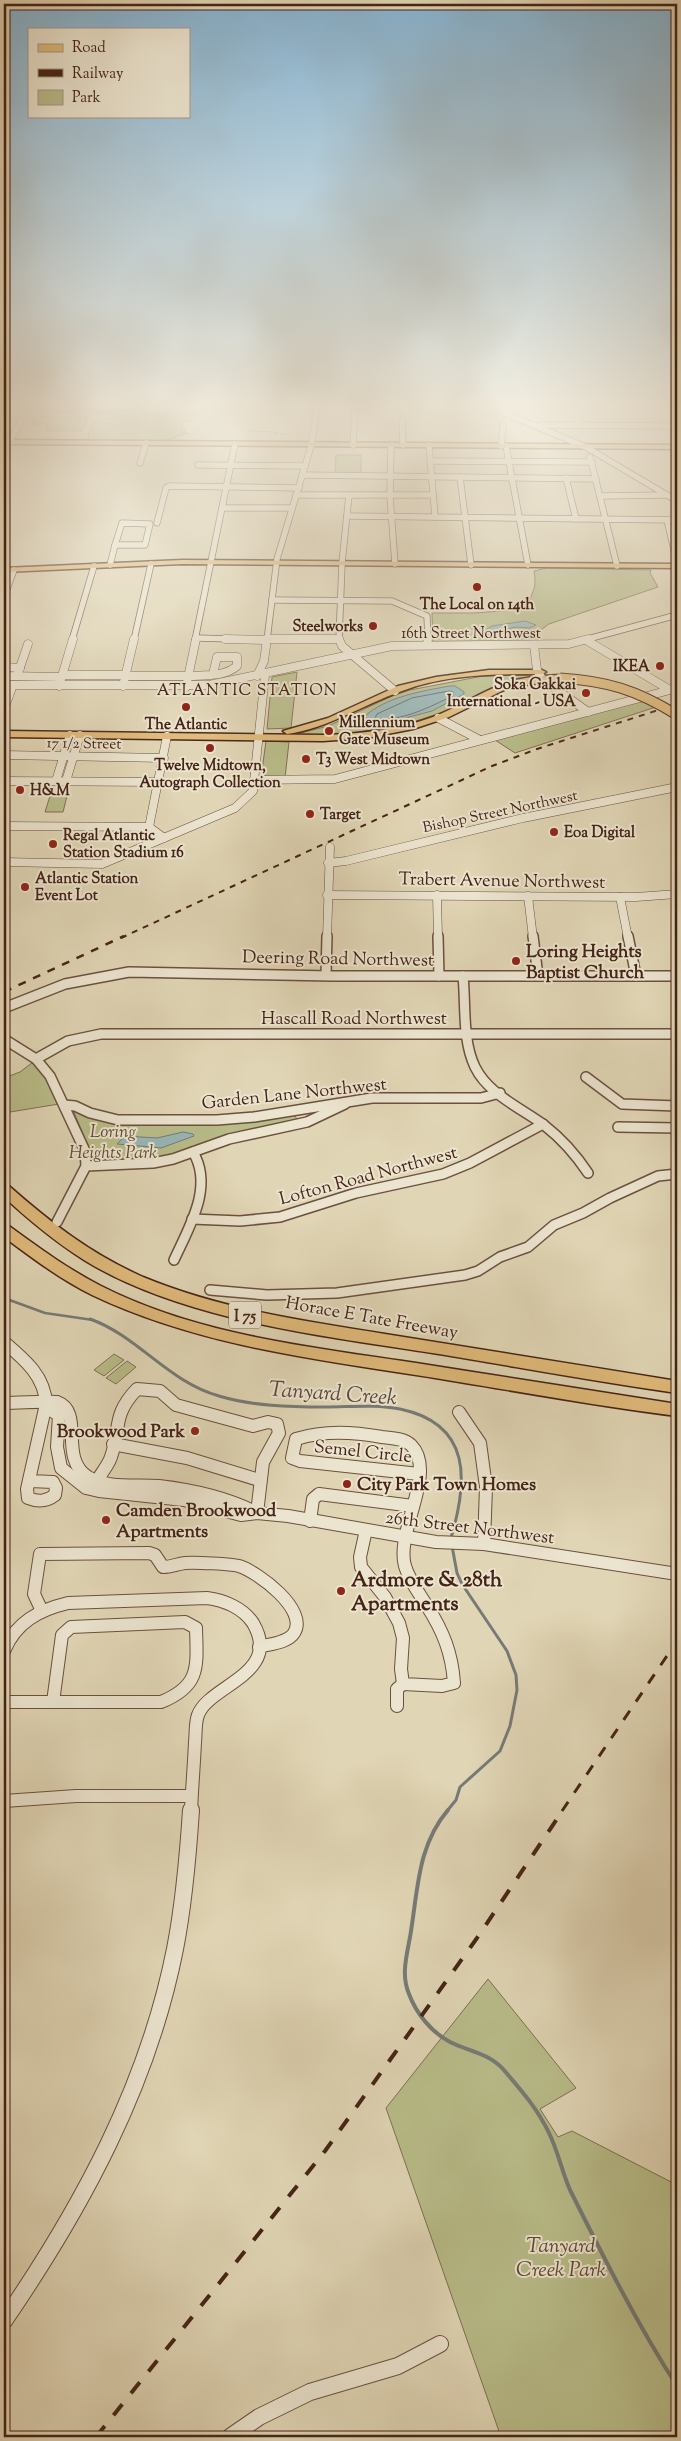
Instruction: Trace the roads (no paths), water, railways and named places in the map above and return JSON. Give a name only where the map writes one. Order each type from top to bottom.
[{"type":"highway","name":"Horace E Tate Freeway","points":[[4,1189],[36,1221],[66,1243],[119,1273],[164,1292],[206,1305],[274,1321],[677,1387]]},
{"type":"highway","name":"I 75","points":[[4,1230],[34,1255],[74,1280],[124,1304],[176,1323],[232,1338],[333,1356],[677,1410]]},
{"type":"highway","points":[[4,1240],[34,1255]]},
{"type":"highway","points":[[518,1362],[567,1361],[677,1376]]},
{"type":"main road","points":[[4,570],[212,562],[677,565]]},
{"type":"main road","points":[[4,734],[168,736],[259,734],[292,731],[321,725],[395,691],[439,679],[482,673],[593,675],[629,682],[655,692],[677,705]]},
{"type":"main road","points":[[4,728],[259,734],[331,738],[362,735],[400,729],[438,718],[500,687],[540,675]]},
{"type":"main road","points":[[560,675],[596,680],[632,689],[646,695],[677,715]]},
{"type":"street","points":[[186,687],[219,522]]},
{"type":"street","points":[[256,676],[261,671],[264,662],[276,563],[288,522]]},
{"type":"street","points":[[346,522],[342,564],[339,640],[342,646],[395,691]]},
{"type":"street","points":[[392,522],[395,564]]},
{"type":"street","points":[[466,522],[471,565]]},
{"type":"street","points":[[522,522],[528,565]]},
{"type":"street","points":[[607,522],[617,566]]},
{"type":"street","points":[[667,522],[677,565]]},
{"type":"street","points":[[110,565],[122,523],[150,524],[145,545],[116,545]]},
{"type":"street","points":[[123,686],[151,564]]},
{"type":"street","points":[[59,686],[94,566]]},
{"type":"street","points":[[4,597],[14,570]]},
{"type":"street","points":[[272,600],[392,601],[427,616],[429,630],[427,644]]},
{"type":"street","name":"16th Street Northwest","points":[[4,685],[9,688],[204,690],[241,683],[281,671],[392,646],[427,644],[569,644],[677,615]]},
{"type":"street","points":[[197,638],[339,640]]},
{"type":"street","points":[[254,780],[335,779],[670,690],[586,640]]},
{"type":"street","points":[[4,667],[19,670],[28,644]]},
{"type":"street","points":[[534,645],[540,675],[588,712]]},
{"type":"street","points":[[264,662],[266,668],[281,671]]},
{"type":"street","points":[[4,676],[189,676],[213,674]]},
{"type":"street","points":[[4,862],[102,864],[235,808],[253,791],[265,675]]},
{"type":"street","name":"16th Street Northwest","points":[[9,688],[59,686],[186,687],[216,684],[265,675]]},
{"type":"street","points":[[241,683],[256,684],[264,688]]},
{"type":"street","points":[[4,709],[9,688]]},
{"type":"street","points":[[438,718],[480,740]]},
{"type":"street","points":[[56,781],[70,735]]},
{"type":"street","points":[[66,781],[80,735]]},
{"type":"street","points":[[149,827],[168,736]]},
{"type":"street","name":"17 1/2 Street","points":[[4,755],[164,758]]},
{"type":"street","points":[[4,781],[159,782]]},
{"type":"street","name":"Bishop Street Northwest","points":[[328,863],[346,861],[523,818],[534,818],[677,786]]},
{"type":"street","points":[[4,826],[149,827],[164,838]]},
{"type":"street","points":[[326,975],[330,847]]},
{"type":"street","name":"Trabert Avenue Northwest","points":[[327,896],[620,897],[677,894]]},
{"type":"street","points":[[437,895],[439,976]]},
{"type":"street","points":[[528,896],[538,976]]},
{"type":"street","points":[[620,897],[636,976]]},
{"type":"street","name":"Deering Road Northwest","points":[[4,1008],[47,990],[110,974],[163,972],[439,976],[677,976]]},
{"type":"street","points":[[463,976],[468,1034],[471,1056],[475,1067],[484,1079],[500,1093],[543,1124],[570,1148],[588,1173]]},
{"type":"street","name":"Hascall Road Northwest","points":[[36,1059],[68,1041],[101,1034],[677,1034]]},
{"type":"street","points":[[4,1039],[36,1059],[50,1076],[85,1152],[86,1166],[57,1222]]},
{"type":"street","points":[[586,1077],[622,1104],[677,1106]]},
{"type":"street","name":"Garden Lane Northwest","points":[[64,1105],[75,1106],[105,1118],[132,1120],[232,1119],[354,1100],[384,1098],[481,1098],[500,1093]]},
{"type":"street","points":[[86,1166],[153,1163],[193,1152],[229,1139],[307,1122],[354,1100]]},
{"type":"street","points":[[297,1109],[307,1122]]},
{"type":"street","name":"Lofton Road Northwest","points":[[192,1219],[240,1221],[280,1217],[356,1193],[443,1174],[470,1164],[543,1124]]},
{"type":"street","points":[[618,1127],[677,1128]]},
{"type":"street","points":[[174,1260],[200,1200],[202,1184],[197,1158],[193,1152]]},
{"type":"street","points":[[210,1290],[267,1295],[337,1293],[465,1275],[478,1271],[500,1257],[528,1247],[554,1225],[583,1213],[610,1198],[638,1187],[658,1176],[677,1174]]},
{"type":"street","points":[[4,1342],[32,1368],[44,1385],[46,1404],[30,1480]]},
{"type":"street","points":[[97,1481],[110,1458],[118,1414],[125,1399],[137,1389],[155,1390],[160,1391],[176,1404],[184,1407],[253,1426],[268,1422],[277,1424],[279,1433],[263,1462],[259,1480],[257,1513]]},
{"type":"street","name":"26th Street Northwest","points":[[4,1403],[36,1402],[46,1404],[55,1401],[68,1408],[71,1416],[71,1458],[79,1470],[97,1481],[183,1490],[244,1505],[257,1513]]},
{"type":"street","name":"26th Street Northwest","points":[[46,1404],[50,1410],[58,1415],[58,1447],[61,1468],[86,1488],[184,1500],[241,1515],[257,1513],[310,1520],[436,1542],[470,1545],[484,1544],[649,1568],[677,1574]]},
{"type":"street","points":[[459,1412],[480,1443],[486,1487],[484,1544]]},
{"type":"street","name":"Semel Circle","points":[[402,1684],[442,1686],[454,1683],[454,1666],[449,1644],[404,1564],[406,1537],[419,1474],[418,1456],[412,1446],[393,1438],[368,1434],[311,1433],[296,1439],[292,1450],[292,1458],[300,1461],[419,1474]]},
{"type":"street","points":[[113,1444],[152,1448],[210,1463],[259,1480]]},
{"type":"street","points":[[310,1520],[313,1499],[319,1494],[413,1506]]},
{"type":"street","points":[[366,1530],[360,1559],[363,1572],[379,1590],[399,1623],[403,1660],[400,1674],[402,1684],[397,1689],[397,1706]]},
{"type":"street","points":[[42,1611],[34,1594],[40,1554],[149,1553],[155,1555],[163,1567],[174,1567],[185,1563],[239,1566],[272,1586],[286,1600],[296,1616],[297,1626],[293,1635],[283,1642],[259,1647]]},
{"type":"street","points":[[4,1647],[21,1624],[42,1611],[68,1603],[214,1599],[233,1605],[252,1620],[258,1629],[259,1647],[253,1665],[245,1676],[206,1703],[199,1712],[182,1900],[175,1948],[161,2010],[146,2057],[104,2158],[69,2222],[4,2321]]},
{"type":"street","points":[[4,1702],[53,1702],[161,1702],[179,1696],[192,1682],[196,1670],[196,1628],[185,1622],[71,1627],[62,1635],[53,1702]]},
{"type":"street","points":[[4,1801],[76,1796],[191,1796]]},
{"type":"street","points":[[230,2437],[260,2417],[310,2392],[345,2380],[398,2366],[440,2344]]},
{"type":"water","points":[[525,621],[536,625],[529,628],[516,627],[497,634],[485,633],[492,626]]},
{"type":"water","points":[[455,686],[464,694],[432,711],[379,725],[364,717],[382,704],[404,696]]},
{"type":"water","points":[[183,1132],[193,1134],[194,1136],[161,1148],[117,1144],[125,1136],[157,1138]]},
{"type":"waterway","name":"Tanyard Creek","points":[[4,1298],[45,1313],[92,1320]]},
{"type":"waterway","name":"Tanyard Creek","points":[[92,1320],[123,1336],[184,1380],[219,1396],[258,1404],[285,1406],[391,1407],[424,1417],[441,1427],[452,1441],[459,1458],[461,1476],[457,1517],[451,1538]]},
{"type":"waterway","name":"Tanyard Creek","points":[[447,1811],[456,1800],[460,1787],[500,1751],[510,1726],[517,1690],[516,1675],[507,1651],[462,1584],[457,1573],[452,1546]]},
{"type":"waterway","name":"Tanyard Creek","points":[[448,1810],[438,1823],[431,1838],[421,1868],[405,1970],[406,1986],[409,1994],[420,2015],[437,2033],[450,2042],[491,2059],[503,2069],[534,2107],[549,2133],[570,2190],[595,2240],[634,2314],[677,2386]]},
{"type":"railway","points":[[121,938],[492,766],[537,749],[677,704]]},
{"type":"railway","points":[[4,992],[124,936]]},
{"type":"railway","points":[[562,1811],[677,1641]]},
{"type":"railway","points":[[96,2437],[325,2151],[477,1938],[563,1810]]},
{"type":"place","name":"The Local on 14th","points":[[477,587]]},
{"type":"place","name":"Steelworks","points":[[373,626]]},
{"type":"place","name":"IKEA","points":[[660,666]]},
{"type":"place","name":"Soka Gakkai International - USA","points":[[586,693]]},
{"type":"place","name":"The Atlantic","points":[[186,707]]},
{"type":"place","name":"Millennium Gate Museum","points":[[329,731]]},
{"type":"place","name":"Twelve Midtown, Autograph Collection","points":[[210,748]]},
{"type":"place","name":"T3 West Midtown","points":[[306,759]]},
{"type":"place","name":"H&M","points":[[20,790]]},
{"type":"place","name":"Target","points":[[310,814]]},
{"type":"place","name":"Eoa Digital","points":[[554,832]]},
{"type":"place","name":"Regal Atlantic Station Stadium 16","points":[[53,844]]},
{"type":"place","name":"Atlantic Station Event Lot","points":[[25,887]]},
{"type":"place","name":"Loring Heights Baptist Church","points":[[516,961]]},
{"type":"place","name":"Brookwood Park","points":[[195,1431]]},
{"type":"place","name":"City Park Town Homes","points":[[347,1484]]},
{"type":"place","name":"Camden Brookwood Apartments","points":[[106,1520]]},
{"type":"place","name":"Ardmore & 28th Apartments","points":[[341,1591]]},
{"type":"district","name":"ATLANTIC STATION","points":[[247,689]]},
{"type":"park label","name":"Loring Heights Park","points":[[113,1141]]},
{"type":"park label","name":"Tanyard Creek Park","points":[[561,2257]]}]
